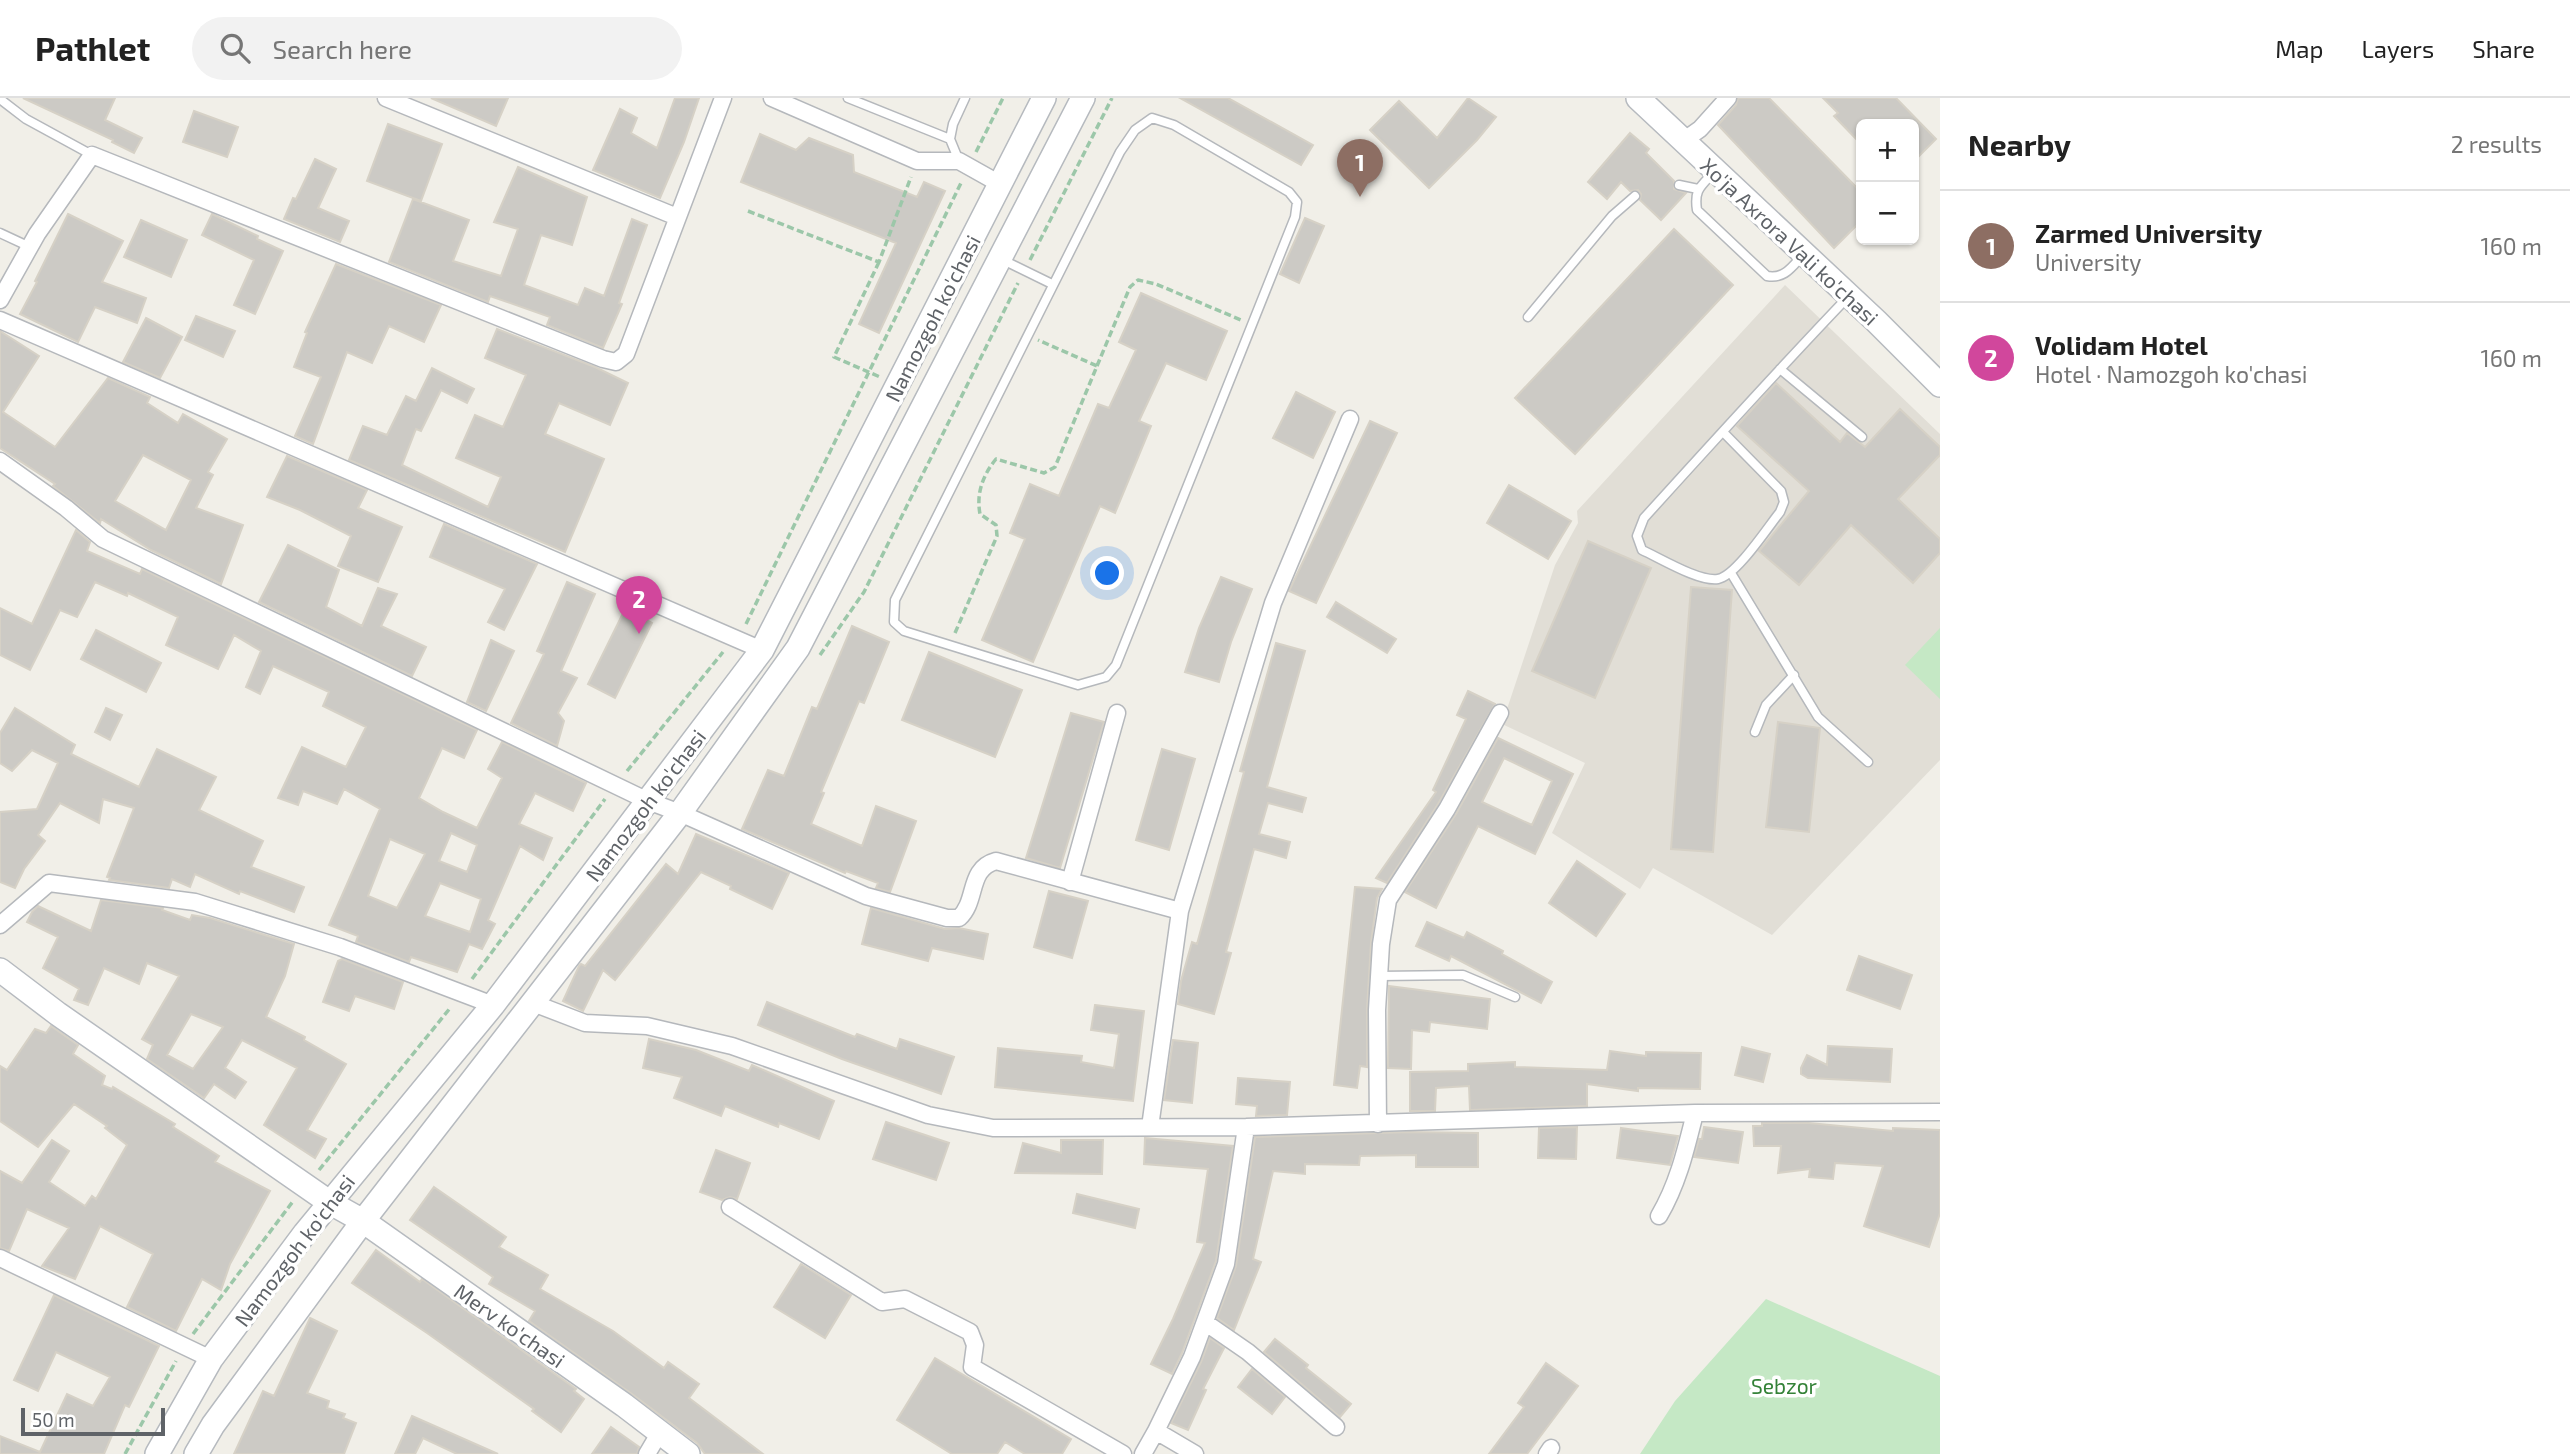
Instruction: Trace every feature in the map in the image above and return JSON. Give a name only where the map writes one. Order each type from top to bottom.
[{"type":"main road","name":"Namozgoh ko'chasi","points":[[157,1454],[211,1359],[329,1202],[493,1005],[762,650],[1044,98]]},
{"type":"main road","name":"Namozgoh ko'chasi","points":[[196,1454],[213,1424],[363,1221],[680,813],[798,648],[1083,98]]},
{"type":"main road","name":"Xo'ja Axrora Vali ko'chasi","points":[[1637,98],[1940,385]]},
{"type":"main road","name":"Merv ko'chasi","points":[[0,970],[58,1014],[329,1202],[363,1221],[688,1454]]},
{"type":"street","points":[[386,98],[677,217]]},
{"type":"street","points":[[0,300],[61,197],[92,155],[616,362],[626,354],[723,98]]},
{"type":"street","points":[[772,98],[916,161],[959,161],[1000,184]]},
{"type":"street","points":[[1683,141],[1700,129],[1728,98]]},
{"type":"street","points":[[0,320],[762,650]]},
{"type":"street","points":[[1150,1127],[1180,911],[1273,603],[1350,419]]},
{"type":"street","points":[[0,461],[66,508],[103,539],[648,801],[866,897],[947,918],[959,918],[966,911],[978,874],[985,864],[996,861],[1180,911]]},
{"type":"street","points":[[1070,882],[1117,713]]},
{"type":"street","points":[[1378,1124],[1379,976],[1388,900],[1447,809],[1500,713]]},
{"type":"street","points":[[0,925],[49,883],[195,902],[340,947],[493,1005]]},
{"type":"street","points":[[533,1003],[586,1023],[647,1026],[732,1046],[928,1115],[993,1128],[1246,1127],[1695,1113],[1940,1112]]},
{"type":"street","points":[[1659,1216],[1670,1198],[1684,1160],[1695,1113]]},
{"type":"street","points":[[1143,1454],[1156,1432],[1206,1323],[1226,1264],[1246,1127]]},
{"type":"street","points":[[730,1207],[882,1302],[905,1299],[970,1332],[975,1345],[972,1367],[1123,1454]]},
{"type":"street","points":[[0,1258],[211,1359]]},
{"type":"street","points":[[1206,1323],[1248,1352],[1336,1427]]},
{"type":"street","points":[[647,1454],[660,1432]]},
{"type":"street","points":[[1156,1432],[1195,1454]]},
{"type":"lane","points":[[848,98],[950,139]]},
{"type":"lane","points":[[959,161],[950,139],[953,124],[965,98]]},
{"type":"lane","points":[[0,99],[26,119],[92,155]]},
{"type":"lane","points":[[1152,118],[1174,125],[1197,138],[1289,192],[1297,202],[1295,217],[1252,325],[1116,665],[1106,677],[1078,685],[904,631],[894,622],[895,600],[1119,152],[1135,130],[1152,118]]},
{"type":"lane","points":[[1715,170],[1698,189],[1695,198],[1697,210],[1767,276],[1777,278],[1786,273],[1803,254]]},
{"type":"lane","points":[[1679,185],[1698,189]]},
{"type":"lane","points":[[1528,317],[1612,216],[1635,196]]},
{"type":"lane","points":[[0,233],[30,247]]},
{"type":"lane","points":[[1001,258],[1052,284]]},
{"type":"lane","points":[[1723,432],[1781,491],[1784,502],[1780,512],[1731,573],[1719,579],[1704,578],[1642,550],[1637,536],[1644,518],[1780,369],[1849,296]]},
{"type":"lane","points":[[1780,369],[1862,437]]},
{"type":"lane","points":[[1731,573],[1818,717],[1868,762]]},
{"type":"lane","points":[[1755,732],[1766,705],[1794,675]]},
{"type":"lane","points":[[1379,976],[1464,975],[1515,997]]},
{"type":"path","points":[[817,658],[864,592],[1112,98]]},
{"type":"path","points":[[897,385],[834,357],[879,262],[916,161]]},
{"type":"path","points":[[748,211],[879,262]]},
{"type":"path","points":[[949,645],[997,536],[996,525],[980,514],[977,499],[987,471],[996,459],[1044,473],[1055,467],[1130,286],[1138,280],[1156,284],[1252,325]]},
{"type":"path","points":[[1027,335],[1097,366]]},
{"type":"shaded area","points":[[1785,285],[1940,434],[1940,760],[1772,935],[1653,868],[1640,889],[1552,833],[1585,763],[1502,724],[1555,565],[1578,523],[1577,511]]},
{"type":"green space","points":[[1940,628],[1940,699],[1905,665]]},
{"type":"green space","name":"Sebzor","points":[[1766,1299],[1940,1376],[1940,1454],[1640,1454],[1675,1401]]},
{"type":"building","points":[[23,98],[115,98],[105,120],[142,138],[134,153],[112,142],[113,140]]},
{"type":"building","points":[[431,98],[508,98],[496,126]]},
{"type":"building","points":[[675,98],[699,98],[660,198],[593,170],[620,109],[637,118],[631,133],[657,148]]},
{"type":"building","points":[[1180,98],[1228,98],[1313,145],[1301,165]]},
{"type":"building","points":[[1468,98],[1496,117],[1429,188],[1370,130],[1399,101],[1437,138]]},
{"type":"building","points":[[1738,98],[1769,98],[1856,187],[1856,226],[1834,248],[1718,125],[1736,105]]},
{"type":"building","points":[[1823,98],[1896,98],[1916,119],[1856,119],[1856,139],[1834,116],[1838,113]]},
{"type":"building","points":[[194,111],[238,127],[227,157],[183,142]]},
{"type":"building","points":[[1919,122],[1936,139],[1919,156]]},
{"type":"building","points":[[388,124],[442,144],[421,201],[367,181]]},
{"type":"building","points":[[1630,133],[1649,149],[1646,153],[1674,181],[1674,189],[1686,193],[1661,220],[1640,200],[1641,194],[1638,190],[1630,191],[1621,182],[1607,199],[1588,182]]},
{"type":"building","points":[[760,134],[796,150],[809,138],[853,155],[854,172],[917,197],[924,182],[945,191],[879,333],[859,324],[896,243],[741,182]]},
{"type":"building","points":[[315,159],[336,169],[318,208],[349,221],[340,242],[284,219]]},
{"type":"building","points":[[518,167],[587,197],[572,245],[541,235],[524,285],[578,305],[585,288],[604,296],[632,219],[647,225],[619,303],[622,304],[603,348],[547,325],[550,317],[490,296],[488,302],[389,262],[413,199],[469,220],[453,261],[501,276],[518,229],[494,222]]},
{"type":"building","points":[[68,214],[123,241],[102,282],[146,298],[137,323],[95,307],[78,342],[20,314]]},
{"type":"building","points":[[212,214],[283,251],[255,314],[234,305],[254,260],[202,235]]},
{"type":"building","points":[[1305,218],[1324,226],[1299,283],[1280,274]]},
{"type":"building","points":[[141,220],[187,240],[171,277],[124,257]]},
{"type":"building","points":[[1674,229],[1733,285],[1575,454],[1515,398]]},
{"type":"building","points":[[336,264],[441,305],[424,342],[389,326],[372,363],[347,352],[313,444],[295,436],[321,377],[294,367],[307,333],[305,332]]},
{"type":"building","points":[[1141,293],[1227,331],[1206,380],[1166,363],[1139,421],[1151,426],[1115,513],[1100,506],[1033,662],[982,640],[1025,539],[1010,533],[1030,484],[1059,496],[1098,404],[1109,408],[1136,350],[1119,342]]},
{"type":"building","points":[[196,316],[235,331],[223,357],[185,340]]},
{"type":"building","points":[[146,318],[182,337],[160,378],[123,362]]},
{"type":"building","points":[[497,329],[595,367],[628,383],[610,425],[559,403],[545,434],[604,459],[565,552],[349,460],[363,426],[387,435],[406,396],[416,401],[432,368],[474,389],[467,403],[441,390],[421,431],[416,429],[402,465],[488,507],[501,477],[456,458],[475,415],[503,427],[526,375],[485,358]]},
{"type":"building","points":[[0,331],[39,356],[3,412],[55,447],[108,378],[150,397],[147,403],[178,423],[183,414],[227,439],[208,472],[213,475],[196,508],[243,525],[221,584],[151,550],[101,519],[100,523],[53,486],[55,484],[0,448]],"holes":[[[143,455],[191,480],[166,530],[115,501]]]},
{"type":"building","points":[[1776,383],[1840,442],[1847,433],[1865,447],[1900,409],[1940,447],[1940,455],[1898,499],[1940,539],[1940,553],[1913,583],[1851,525],[1799,585],[1759,551],[1809,491],[1737,426]]},
{"type":"building","points":[[1296,392],[1335,412],[1313,458],[1273,438]]},
{"type":"building","points":[[1370,421],[1397,433],[1316,603],[1289,591]]},
{"type":"building","points":[[287,456],[367,490],[358,508],[402,527],[378,582],[338,566],[351,536],[300,510],[267,497]]},
{"type":"building","points":[[1509,485],[1571,521],[1548,559],[1487,523]]},
{"type":"building","points":[[444,524],[537,564],[504,630],[488,622],[505,589],[430,557]]},
{"type":"building","points":[[76,530],[90,542],[87,551],[140,574],[142,569],[477,730],[464,758],[442,748],[419,798],[443,812],[477,828],[502,778],[488,769],[502,742],[586,783],[573,811],[535,793],[519,824],[552,838],[543,860],[520,846],[488,920],[495,924],[482,949],[469,944],[457,972],[411,957],[409,962],[356,942],[358,936],[329,925],[380,809],[344,789],[337,804],[303,791],[298,805],[278,798],[302,747],[346,767],[366,727],[323,706],[329,692],[273,666],[260,694],[246,687],[261,651],[234,635],[218,669],[166,645],[178,617],[128,593],[127,596],[95,582],[77,617],[60,610],[30,670],[0,655],[0,608],[32,624]],"holes":[[[451,833],[477,845],[467,872],[439,861]],[[390,839],[425,854],[397,908],[368,896]],[[440,883],[481,899],[470,932],[425,916]]]},
{"type":"building","points":[[1588,541],[1651,568],[1595,698],[1532,671]]},
{"type":"building","points":[[288,545],[339,570],[326,607],[362,626],[378,588],[397,594],[381,626],[426,647],[412,676],[259,602]]},
{"type":"building","points":[[1221,577],[1252,589],[1219,682],[1185,672],[1199,628]]},
{"type":"building","points":[[567,582],[595,594],[561,671],[577,678],[558,713],[564,721],[557,746],[511,723],[544,654],[537,651]]},
{"type":"building","points":[[1691,587],[1732,590],[1713,852],[1671,849]]},
{"type":"building","points":[[1336,602],[1396,639],[1387,653],[1327,617]]},
{"type":"building","points":[[625,609],[652,623],[615,698],[588,684]]},
{"type":"building","points":[[852,626],[889,642],[864,703],[859,701],[821,792],[824,793],[811,824],[862,846],[876,806],[916,821],[890,892],[876,888],[878,883],[846,871],[845,873],[742,829],[768,770],[784,776],[812,707],[817,709]]},
{"type":"building","points":[[96,630],[161,663],[146,692],[81,659]]},
{"type":"building","points":[[491,640],[514,651],[486,711],[467,702]]},
{"type":"building","points":[[1276,643],[1305,651],[1267,787],[1306,798],[1302,812],[1268,803],[1259,834],[1290,842],[1286,858],[1254,849],[1226,952],[1231,953],[1214,1014],[1178,1004],[1181,981],[1192,942],[1197,944],[1244,772],[1240,771]]},
{"type":"building","points":[[929,652],[1022,690],[995,757],[902,720]]},
{"type":"building","points":[[1468,691],[1495,704],[1438,804],[1387,883],[1376,878],[1436,792],[1433,790],[1466,719],[1457,715]]},
{"type":"building","points":[[15,708],[75,745],[71,754],[139,787],[157,749],[216,777],[199,810],[263,841],[251,867],[304,887],[294,912],[240,891],[239,894],[195,874],[190,887],[172,879],[169,888],[109,880],[107,877],[134,808],[103,799],[99,823],[60,803],[38,835],[45,841],[24,869],[15,888],[0,882],[0,812],[37,809],[58,763],[32,750],[12,771],[0,763],[0,733]]},
{"type":"building","points":[[106,708],[122,715],[110,740],[95,732]]},
{"type":"building","points":[[1071,713],[1104,722],[1060,868],[1026,858]]},
{"type":"building","points":[[1778,722],[1820,728],[1809,832],[1766,827]]},
{"type":"building","points":[[1498,738],[1573,774],[1535,854],[1478,826],[1436,908],[1405,892],[1456,814]],"holes":[[[1504,758],[1552,781],[1532,825],[1482,802]]]},
{"type":"building","points":[[1162,749],[1195,759],[1169,850],[1136,840]]},
{"type":"building","points":[[696,834],[789,873],[772,909],[701,872],[615,980],[603,970],[583,1011],[563,1001],[579,966],[585,966],[666,864],[678,874]]},
{"type":"building","points":[[1577,861],[1625,894],[1596,936],[1549,903]]},
{"type":"building","points":[[1355,887],[1382,889],[1377,898],[1371,943],[1367,1067],[1360,1066],[1357,1088],[1334,1085]]},
{"type":"building","points":[[1049,891],[1088,901],[1072,958],[1034,947]]},
{"type":"building","points":[[101,900],[163,908],[162,910],[190,920],[192,915],[210,918],[294,944],[285,976],[266,1017],[305,1037],[304,1040],[346,1064],[307,1130],[326,1139],[315,1158],[264,1125],[297,1068],[242,1040],[225,1068],[246,1082],[235,1098],[214,1084],[204,1098],[147,1059],[153,1045],[142,1039],[179,976],[147,963],[139,984],[104,968],[88,1005],[74,1000],[79,989],[43,968],[58,937],[27,922],[38,906],[91,931]],"holes":[[[191,1014],[223,1027],[193,1069],[167,1055]]]},
{"type":"building","points":[[871,908],[945,929],[959,928],[988,934],[983,959],[932,948],[928,961],[862,944]]},
{"type":"building","points":[[1427,922],[1464,938],[1467,932],[1552,982],[1541,1003],[1451,956],[1449,961],[1416,946]]},
{"type":"building","points":[[1859,956],[1912,975],[1900,1009],[1847,990]]},
{"type":"building","points":[[342,959],[403,982],[394,1009],[355,996],[349,1011],[323,1002],[338,961]]},
{"type":"building","points":[[1389,986],[1490,999],[1487,1029],[1430,1022],[1429,1032],[1412,1030],[1411,1069],[1388,1068]]},
{"type":"building","points":[[767,1002],[855,1037],[857,1034],[897,1049],[900,1039],[954,1057],[941,1094],[842,1059],[758,1025]]},
{"type":"building","points":[[1095,1005],[1144,1011],[1133,1101],[995,1087],[998,1048],[1082,1056],[1081,1062],[1114,1068],[1119,1034],[1091,1030]]},
{"type":"building","points":[[51,1026],[78,1045],[73,1054],[105,1076],[102,1085],[112,1089],[113,1087],[175,1124],[173,1127],[219,1156],[215,1162],[270,1191],[230,1264],[221,1290],[202,1279],[176,1331],[127,1307],[153,1254],[100,1226],[75,1279],[42,1266],[69,1228],[27,1209],[9,1251],[0,1248],[0,1171],[22,1183],[52,1140],[69,1151],[49,1182],[85,1206],[92,1196],[96,1199],[127,1145],[105,1128],[107,1126],[74,1104],[38,1147],[0,1121],[0,1066],[7,1070],[35,1029],[46,1033]]},
{"type":"building","points":[[649,1039],[696,1050],[749,1071],[752,1065],[834,1101],[819,1139],[779,1123],[778,1127],[725,1106],[721,1116],[674,1098],[682,1077],[643,1068]]},
{"type":"building","points":[[1173,1040],[1198,1043],[1192,1103],[1164,1100]]},
{"type":"building","points":[[1828,1046],[1892,1049],[1890,1082],[1808,1078],[1801,1074],[1807,1055],[1827,1065]]},
{"type":"building","points":[[1742,1047],[1770,1054],[1763,1082],[1735,1075]]},
{"type":"building","points":[[1610,1051],[1646,1056],[1646,1052],[1701,1053],[1700,1089],[1638,1088],[1638,1091],[1587,1084],[1587,1106],[1470,1110],[1469,1086],[1436,1088],[1435,1111],[1410,1111],[1410,1072],[1468,1071],[1468,1064],[1515,1062],[1515,1067],[1607,1070]]},
{"type":"building","points":[[1238,1078],[1290,1082],[1287,1115],[1256,1116],[1257,1106],[1236,1104]]},
{"type":"building","points":[[886,1122],[949,1143],[936,1180],[873,1159]]},
{"type":"building","points":[[1762,1123],[1809,1123],[1893,1131],[1893,1128],[1940,1130],[1940,1213],[1929,1247],[1864,1226],[1883,1166],[1835,1163],[1833,1179],[1809,1177],[1810,1169],[1778,1173],[1781,1146],[1754,1146],[1753,1126],[1762,1126]]},
{"type":"building","points":[[1577,1127],[1576,1159],[1538,1158],[1539,1128]]},
{"type":"building","points":[[1704,1127],[1743,1132],[1738,1163],[1694,1157]]},
{"type":"building","points":[[1621,1128],[1678,1136],[1670,1165],[1617,1158]]},
{"type":"building","points":[[1410,1132],[1478,1133],[1478,1167],[1416,1167],[1416,1155],[1360,1156],[1359,1165],[1305,1164],[1305,1174],[1273,1171],[1253,1259],[1261,1262],[1234,1330],[1217,1318],[1236,1266],[1255,1137]]},
{"type":"building","points":[[1145,1138],[1233,1146],[1216,1261],[1172,1374],[1151,1364],[1205,1243],[1197,1242],[1208,1169],[1144,1164]]},
{"type":"building","points":[[1061,1140],[1103,1140],[1102,1174],[1015,1173],[1023,1143],[1061,1153]]},
{"type":"building","points":[[716,1150],[750,1163],[737,1199],[730,1197],[722,1200],[700,1192]]},
{"type":"building","points":[[434,1187],[506,1237],[499,1247],[548,1275],[540,1289],[613,1331],[664,1368],[668,1362],[699,1384],[689,1398],[763,1454],[705,1454],[697,1443],[529,1321],[535,1311],[489,1284],[493,1277],[410,1220]]},
{"type":"building","points":[[1077,1194],[1139,1209],[1135,1228],[1073,1213]]},
{"type":"building","points":[[376,1250],[420,1282],[422,1279],[576,1389],[574,1391],[584,1399],[561,1432],[532,1411],[534,1409],[352,1283]]},
{"type":"building","points":[[801,1264],[851,1295],[825,1338],[774,1307]]},
{"type":"building","points":[[54,1295],[159,1346],[129,1407],[125,1405],[104,1454],[0,1454],[0,1436],[40,1452],[67,1394],[93,1406],[110,1377],[56,1352],[38,1391],[14,1380]]},
{"type":"building","points":[[310,1318],[337,1331],[307,1393],[329,1401],[327,1408],[345,1414],[343,1418],[356,1423],[344,1454],[234,1454],[263,1391],[274,1396]]},
{"type":"building","points":[[1210,1338],[1224,1348],[1203,1389],[1206,1390],[1188,1430],[1171,1423]]},
{"type":"building","points":[[1275,1339],[1351,1404],[1340,1417],[1264,1352]]},
{"type":"building","points":[[935,1358],[1071,1439],[1062,1454],[1025,1454],[1005,1442],[997,1454],[952,1454],[897,1420]]},
{"type":"building","points":[[1546,1363],[1578,1386],[1527,1454],[1489,1454],[1524,1407],[1518,1403]]},
{"type":"building","points":[[1252,1369],[1285,1397],[1272,1414],[1238,1387]]},
{"type":"building","points":[[412,1416],[498,1454],[457,1454],[423,1438],[415,1454],[395,1454]]},
{"type":"building","points":[[611,1427],[639,1447],[637,1454],[592,1454]]},
{"type":"place","name":"Zarmed University","points":[[1360,197]]},
{"type":"place","name":"Volidam Hotel","points":[[639,634]]}]
